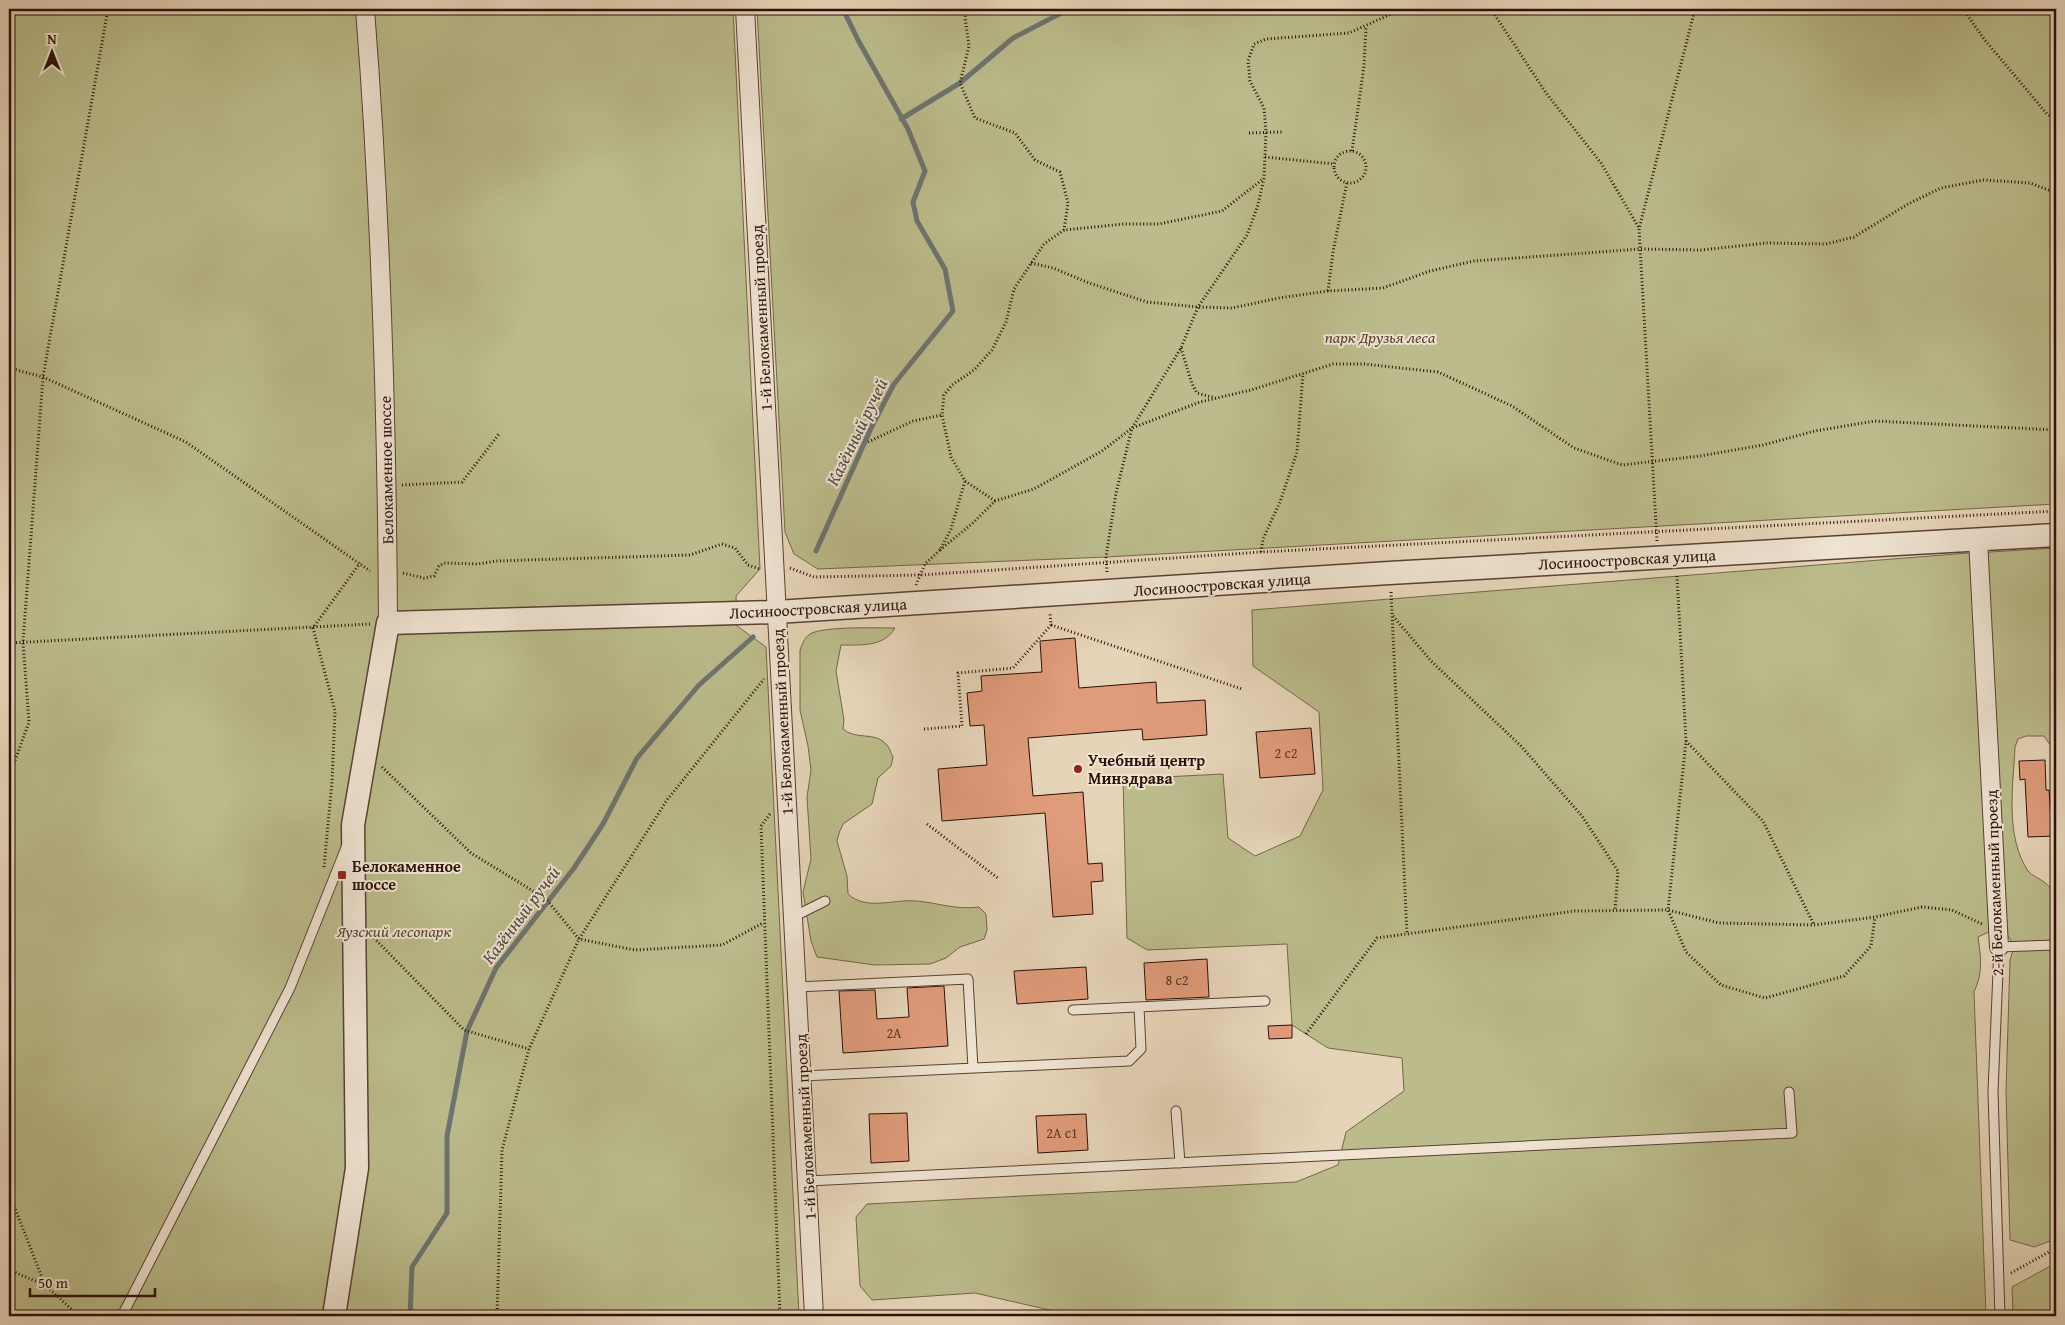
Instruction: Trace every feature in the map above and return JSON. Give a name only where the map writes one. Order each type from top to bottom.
[{"type":"street","name":"Белокаменное шоссе","points":[[334,1316],[357,1168],[353,825],[388,624],[387,485],[376,148],[365,9]]},
{"type":"street","name":"1-й Белокаменный проезд","points":[[745,9],[814,1316]]},
{"type":"street","name":"Лосиноостровская улица","points":[[388,624],[776,612],[1389,573],[2056,535]]},
{"type":"street","name":"2-й Белокаменный проезд","points":[[1978,539],[1999,947]]},
{"type":"lane","points":[[122,1316],[290,988],[353,825]]},
{"type":"lane","points":[[793,917],[825,901]]},
{"type":"lane","points":[[1999,947],[2056,945]]},
{"type":"lane","name":"2-й Белокаменный проезд","points":[[1999,947],[1993,1092],[2000,1316]]},
{"type":"lane","points":[[797,987],[968,979],[973,1068]]},
{"type":"lane","points":[[1073,1010],[1265,1002]]},
{"type":"lane","points":[[802,1076],[1129,1060],[1141,1049],[1139,1007]]},
{"type":"lane","points":[[808,1181],[1792,1133],[1790,1092]]},
{"type":"lane","points":[[1176,1111],[1180,1163]]},
{"type":"path","points":[[9,777],[29,722],[23,642],[43,377],[108,9]]},
{"type":"path","points":[[967,9],[965,17],[969,46],[960,83],[975,118],[1015,133],[1034,160],[1060,172],[1068,202],[1064,230]]},
{"type":"path","points":[[1109,591],[1106,562],[1116,493],[1132,428],[1181,348],[1198,307],[1247,235],[1258,205],[1264,178],[1266,132],[1264,108],[1250,81],[1248,61],[1254,44],[1266,39],[1330,36],[1366,27],[1399,10],[1479,9]]},
{"type":"path","points":[[1491,9],[1546,93],[1601,163],[1639,229]]},
{"type":"path","points":[[1656,526],[1639,229],[1695,9]]},
{"type":"path","points":[[1963,9],[1990,46],[2047,114],[2056,120]]},
{"type":"path","points":[[1352,151],[1364,66],[1366,27]]},
{"type":"path","points":[[1249,133],[1282,132]]},
{"type":"path","points":[[1352,151],[1363,158],[1366,169],[1359,180],[1347,182],[1337,176],[1334,164],[1341,154],[1352,151]]},
{"type":"path","points":[[1265,157],[1334,164]]},
{"type":"path","points":[[995,501],[965,481],[951,457],[942,415],[944,396],[952,385],[974,370],[992,350],[1006,322],[1014,289],[1044,244],[1064,230],[1124,224],[1159,224],[1222,211],[1264,178]]},
{"type":"path","points":[[1031,263],[1053,268],[1088,283],[1147,302],[1232,308],[1279,298],[1328,291],[1383,288],[1430,271],[1474,261],[1640,249],[1701,250],[1767,243],[1826,244],[1854,237],[1908,204],[1941,188],[1983,180],[2030,183],[2056,193]]},
{"type":"path","points":[[1328,291],[1333,252],[1347,182]]},
{"type":"path","points":[[1181,348],[1192,384],[1197,393],[1207,397],[1218,398]]},
{"type":"path","points":[[921,575],[926,564],[940,550],[974,522],[995,501],[1034,489],[1102,451],[1132,428],[1200,402],[1334,364],[1364,364],[1438,372],[1512,406],[1574,448],[1622,465],[1700,456],[1763,445],[1815,431],[1875,421],[2056,430]]},
{"type":"path","points":[[9,368],[43,377],[186,442],[373,573]]},
{"type":"path","points":[[1261,552],[1263,539],[1280,502],[1297,452],[1303,373]]},
{"type":"path","points":[[868,442],[913,420],[942,415]]},
{"type":"path","points":[[387,485],[462,482],[499,434]]},
{"type":"path","points":[[940,550],[951,529],[965,481]]},
{"type":"path","points":[[790,568],[814,577],[921,575],[1261,552],[2056,511]]},
{"type":"path","points":[[403,573],[424,578],[434,576],[439,566],[444,563],[478,564],[496,561],[690,556],[722,544],[736,548],[748,565],[760,569]]},
{"type":"path","points":[[313,628],[360,563]]},
{"type":"path","points":[[1389,573],[1407,934]]},
{"type":"path","points":[[1677,576],[1686,741],[1668,910],[1686,952],[1721,985],[1765,998],[1844,976],[1871,946],[1875,917]]},
{"type":"path","points":[[1392,616],[1431,661],[1521,746],[1582,816],[1618,871],[1615,911]]},
{"type":"path","points":[[9,643],[388,624]]},
{"type":"path","points":[[924,728],[962,726],[958,672],[1013,668],[1051,625],[1242,689]]},
{"type":"path","points":[[313,628],[335,711],[332,782],[323,876]]},
{"type":"path","points":[[497,1316],[502,1150],[529,1048],[579,939],[667,800],[778,660]]},
{"type":"path","points":[[1686,741],[1763,821],[1814,925]]},
{"type":"path","points":[[365,751],[471,853],[546,899],[579,939],[635,950],[722,945],[763,923]]},
{"type":"path","points":[[780,1316],[763,923],[761,826],[786,794]]},
{"type":"path","points":[[927,824],[999,878]]},
{"type":"path","points":[[1306,1034],[1377,938],[1575,911],[1668,910],[1719,923],[1814,925],[1875,917],[1922,907],[1952,910],[1982,924],[1998,923]]},
{"type":"path","points":[[370,934],[464,1030],[529,1048]]},
{"type":"path","points":[[9,1193],[45,1286]]},
{"type":"path","points":[[1999,1279],[2056,1248]]},
{"type":"path","points":[[9,1270],[45,1286],[79,1316]]},
{"type":"green space","name":"Яузский лесопарк","points":[[9,9],[733,9],[760,569],[736,596],[737,626],[766,647],[799,1316],[9,1316]]},
{"type":"green space","name":"парк Друзья леса","points":[[757,9],[2056,9],[2056,504],[1106,557],[818,569],[794,554],[785,532]]},
{"type":"green space","points":[[2056,548],[2056,753],[2044,736],[2026,736],[2018,739],[2015,747],[2012,811],[2016,842],[2028,871],[2056,890],[2056,1239],[2034,1247],[2010,1240],[2006,1091],[2010,960],[2014,947],[2009,937],[1995,929],[1978,937],[1980,972],[1974,992],[1986,1316],[1076,1316],[975,1293],[872,1300],[860,1286],[856,1217],[867,1204],[1296,1182],[1338,1165],[1346,1132],[1404,1091],[1402,1058],[1328,1048],[1292,1025],[1287,944],[1147,950],[1127,938],[1123,779],[1223,774],[1228,838],[1255,856],[1300,836],[1323,790],[1319,712],[1253,666],[1252,610],[1968,553],[1978,564],[1990,552]]},
{"type":"green space","points":[[851,628],[895,628],[885,639],[878,642],[864,645],[841,645],[836,671],[844,720],[843,729],[853,734],[881,740],[888,746],[893,757],[891,766],[878,778],[872,804],[843,824],[839,833],[837,841],[847,876],[848,894],[863,902],[872,903],[916,901],[954,907],[979,907],[986,914],[987,930],[984,939],[960,947],[946,958],[930,964],[875,965],[817,957],[811,941],[803,892],[811,859],[807,797],[811,770],[800,710],[800,650],[807,637],[817,631]]},
{"type":"green space","points":[[2056,1263],[2056,1316],[2013,1316],[2012,1287]]},
{"type":"building","points":[[1075,638],[1079,688],[1156,682],[1157,703],[1205,700],[1207,735],[1143,740],[1142,729],[1028,738],[1033,796],[1083,792],[1088,864],[1102,863],[1103,881],[1091,882],[1093,914],[1053,917],[1045,813],[942,821],[938,769],[987,765],[984,725],[970,726],[967,693],[982,691],[981,676],[1042,672],[1040,641]]},
{"type":"building","points":[[1311,728],[1315,774],[1260,778],[1256,732]]},
{"type":"building","points":[[2045,760],[2046,790],[2049,790],[2051,820],[2056,820],[2056,836],[2028,837],[2025,779],[2020,780],[2019,761]]},
{"type":"building","points":[[1207,959],[1209,997],[1146,1000],[1144,963]]},
{"type":"building","points":[[1086,967],[1088,999],[1017,1004],[1014,971]]},
{"type":"building","points":[[944,986],[948,1046],[843,1053],[839,991],[875,990],[877,1019],[909,1017],[907,988]]},
{"type":"building","points":[[1292,1025],[1292,1038],[1269,1039],[1268,1026]]},
{"type":"building","points":[[907,1113],[909,1161],[871,1163],[869,1114]]},
{"type":"building","points":[[1086,1114],[1088,1150],[1038,1153],[1036,1116]]},
{"type":"waterway","name":"Казённый ручей","points":[[816,551],[872,426],[894,384],[953,311],[945,269],[917,221],[913,202],[925,171],[908,129],[858,40],[843,9]]},
{"type":"waterway","points":[[901,119],[960,83],[1013,38],[1069,9]]},
{"type":"waterway","name":"Казённый ручей","points":[[410,1316],[412,1267],[447,1213],[447,1136],[467,1031],[496,968],[574,868],[603,824],[637,758],[699,685],[753,637]]},
{"type":"place","name":"Учебный центр Минздрава","points":[[1078,769]]},
{"type":"place","name":"Белокаменное шоссе","points":[[342,875]]}]
